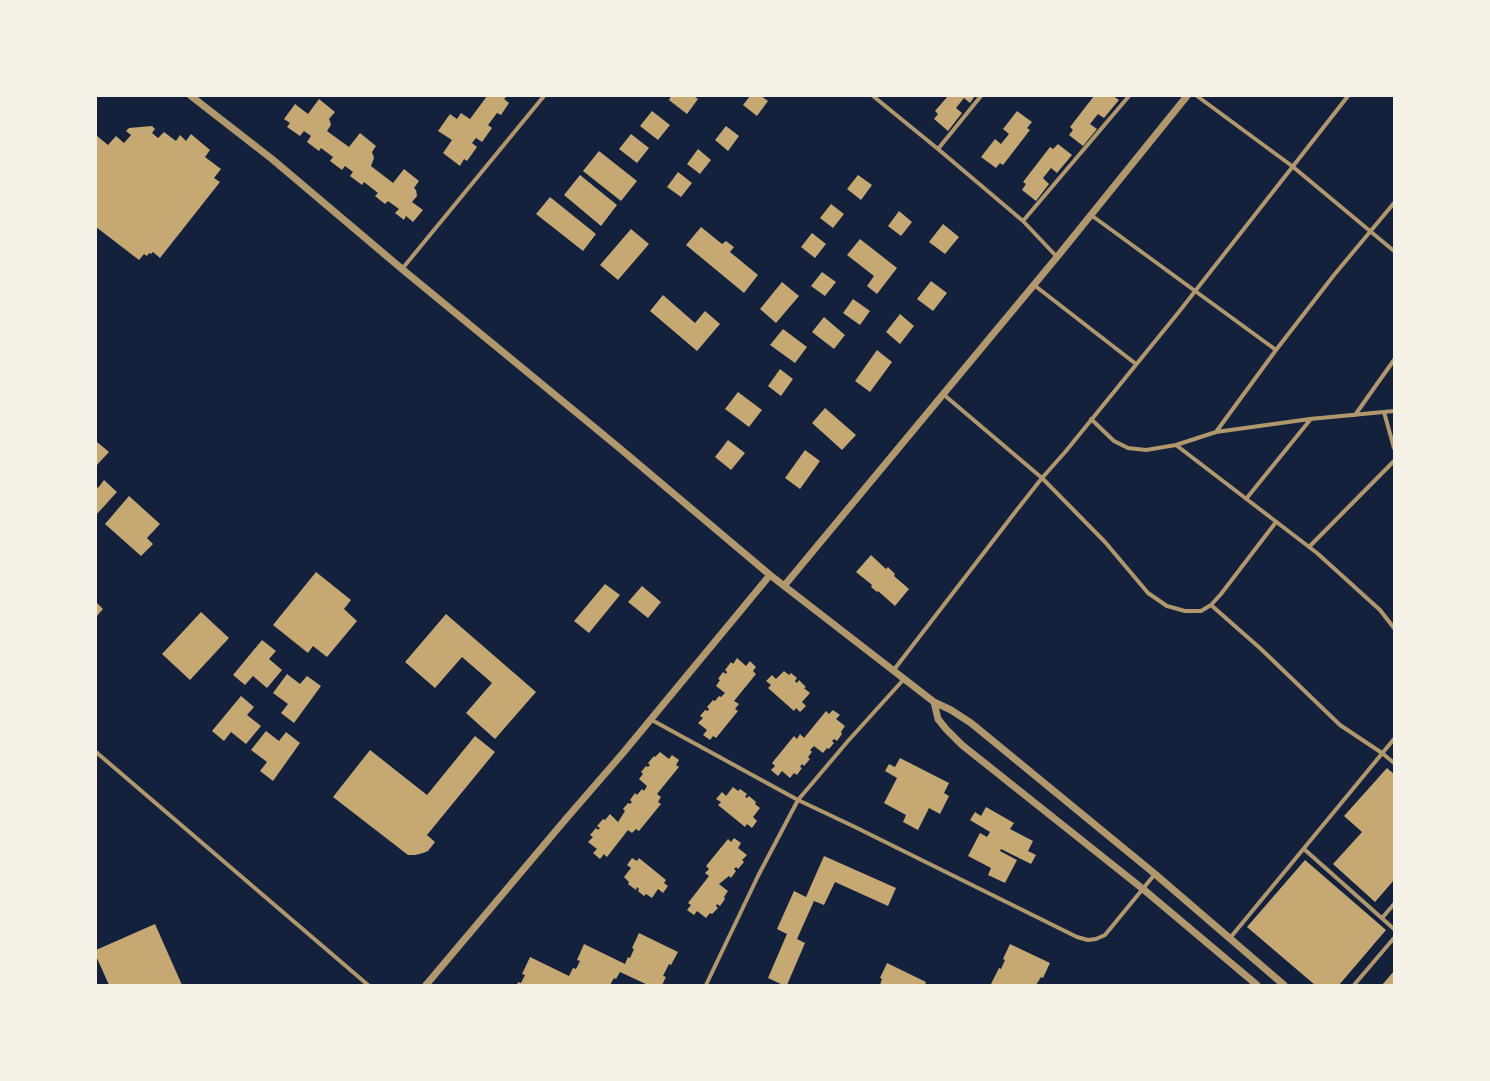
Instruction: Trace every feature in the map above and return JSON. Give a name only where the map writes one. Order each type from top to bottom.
[{"type":"street","points":[[191,96],[272,159],[770,575],[934,702],[951,710],[971,723],[1155,874],[1183,900],[1284,985]]},
{"type":"street","points":[[402,269],[544,96]]},
{"type":"street","points":[[873,96],[1023,221],[1057,257]]},
{"type":"street","points":[[938,149],[981,96]]},
{"type":"street","points":[[1023,221],[1129,96]]},
{"type":"street","points":[[784,586],[1034,285],[1187,96]]},
{"type":"street","points":[[1197,96],[1292,166],[1394,251]]},
{"type":"street","points":[[893,671],[1042,478],[1066,451],[1136,364],[1348,96]]},
{"type":"street","points":[[1216,432],[1276,350],[1334,275],[1371,233],[1394,203]]},
{"type":"street","points":[[1091,215],[1276,350]]},
{"type":"street","points":[[1034,285],[1136,364]]},
{"type":"street","points":[[1355,415],[1394,360]]},
{"type":"street","points":[[943,394],[1042,478],[1105,542],[1148,592],[1167,606],[1185,611],[1201,611],[1211,605],[1276,522]]},
{"type":"street","points":[[1091,419],[1114,441],[1128,448],[1146,450],[1176,445],[1216,432],[1310,419],[1394,410]]},
{"type":"street","points":[[1384,412],[1394,448]]},
{"type":"street","points":[[1246,499],[1310,419]]},
{"type":"street","points":[[1176,445],[1309,547],[1369,600],[1394,628]]},
{"type":"street","points":[[1309,547],[1394,461]]},
{"type":"street","points":[[426,985],[623,753],[770,575]]},
{"type":"street","points":[[1211,605],[1261,649],[1340,725],[1382,753],[1394,763]]},
{"type":"street","points":[[706,985],[758,876],[798,800],[848,741],[904,679]]},
{"type":"street","points":[[934,702],[938,720],[962,745],[1143,889],[1257,985]]},
{"type":"street","points":[[650,719],[798,800],[855,826],[1077,938],[1088,940],[1096,939],[1105,935],[1155,874]]},
{"type":"street","points":[[1230,938],[1394,739]]},
{"type":"street","points":[[96,752],[368,985]]},
{"type":"street","points":[[1304,849],[1394,929]]},
{"type":"street","points":[[1382,918],[1394,904]]},
{"type":"street","points":[[1354,985],[1394,938]]},
{"type":"building","points":[[487,96],[507,96],[504,99],[509,103],[501,115],[497,113],[488,125],[492,128],[482,142],[476,138],[472,143],[477,147],[467,161],[464,159],[460,166],[443,153],[452,140],[438,131],[450,114],[457,119],[461,113],[470,119]]},
{"type":"building","points":[[671,96],[694,96],[698,99],[687,114],[669,100]]},
{"type":"building","points":[[750,96],[761,96],[768,101],[757,116],[743,105]]},
{"type":"building","points":[[948,96],[975,96],[970,103],[964,98],[956,108],[962,113],[948,131],[934,119],[938,114],[935,111]]},
{"type":"building","points":[[1094,96],[1113,96],[1119,100],[1104,118],[1098,114],[1090,124],[1097,129],[1083,146],[1069,135],[1073,130],[1070,127]]},
{"type":"building","points":[[319,99],[335,112],[329,119],[331,125],[327,131],[349,147],[360,133],[376,146],[372,152],[374,158],[371,166],[393,183],[404,169],[419,181],[414,188],[417,196],[412,202],[423,210],[413,222],[406,216],[404,220],[395,213],[399,209],[388,201],[385,204],[375,196],[378,193],[364,182],[362,185],[350,176],[353,172],[345,166],[342,170],[330,161],[333,157],[321,148],[319,151],[307,142],[311,136],[304,131],[300,136],[287,127],[290,123],[284,119],[295,104],[308,114]]},
{"type":"building","points":[[652,111],[670,125],[658,140],[640,126]]},
{"type":"building","points":[[1017,111],[1032,122],[1027,128],[1030,130],[1003,165],[1000,163],[996,168],[981,157],[995,139],[1001,144],[1009,134],[1003,129]]},
{"type":"building","points":[[152,126],[155,129],[152,133],[158,138],[164,132],[176,141],[180,135],[186,141],[191,134],[210,150],[205,157],[221,169],[214,178],[220,182],[160,258],[153,252],[151,254],[149,253],[147,256],[144,254],[139,260],[96,227],[96,135],[108,145],[116,136],[124,143],[131,135],[126,131],[129,128]]},
{"type":"building","points":[[726,126],[739,136],[728,151],[715,140]]},
{"type":"building","points":[[631,134],[649,148],[637,163],[619,149]]},
{"type":"building","points":[[1058,144],[1072,155],[1057,173],[1051,168],[1043,178],[1049,184],[1036,201],[1022,190],[1026,184],[1023,182],[1050,147],[1053,149]]},
{"type":"building","points":[[698,149],[711,160],[700,174],[687,164]]},
{"type":"building","points":[[599,151],[637,181],[621,201],[583,171]]},
{"type":"building","points":[[678,172],[692,183],[681,197],[667,187]]},
{"type":"building","points":[[580,175],[617,205],[601,226],[564,195]]},
{"type":"building","points":[[858,175],[872,185],[861,200],[847,189]]},
{"type":"building","points":[[550,197],[596,234],[583,251],[536,214]]},
{"type":"building","points":[[831,204],[844,214],[833,228],[820,218]]},
{"type":"building","points":[[899,211],[912,222],[901,236],[888,226]]},
{"type":"building","points":[[943,224],[959,237],[945,254],[929,242]]},
{"type":"building","points":[[701,227],[722,244],[726,241],[734,247],[730,252],[758,275],[744,293],[686,245]]},
{"type":"building","points":[[631,229],[649,244],[618,280],[600,265]]},
{"type":"building","points":[[812,233],[826,244],[815,258],[801,247]]},
{"type":"building","points":[[860,239],[897,268],[877,294],[867,286],[874,276],[847,255]]},
{"type":"building","points":[[822,272],[836,282],[825,296],[811,286]]},
{"type":"building","points":[[931,281],[947,293],[933,311],[917,299]]},
{"type":"building","points":[[782,282],[799,296],[776,323],[760,309]]},
{"type":"building","points":[[663,295],[695,323],[705,311],[720,324],[697,351],[650,311]]},
{"type":"building","points":[[853,299],[870,311],[860,325],[843,313]]},
{"type":"building","points":[[900,314],[914,326],[900,344],[886,332]]},
{"type":"building","points":[[824,317],[845,335],[834,349],[812,332]]},
{"type":"building","points":[[783,329],[807,347],[795,363],[770,345]]},
{"type":"building","points":[[877,350],[892,362],[870,392],[855,381]]},
{"type":"building","points":[[780,369],[793,379],[781,396],[768,386]]},
{"type":"building","points":[[738,392],[762,410],[749,427],[725,409]]},
{"type":"building","points":[[825,408],[856,435],[842,450],[812,423]]},
{"type":"building","points":[[728,440],[745,453],[731,470],[715,457]]},
{"type":"building","points":[[97,442],[109,452],[96,466],[96,443]]},
{"type":"building","points":[[805,450],[820,461],[800,489],[785,478]]},
{"type":"building","points":[[104,480],[117,492],[96,515],[96,486],[98,488]]},
{"type":"building","points":[[129,496],[160,524],[147,538],[153,544],[141,556],[105,524]]},
{"type":"building","points":[[871,555],[886,569],[888,567],[895,574],[894,576],[909,589],[895,606],[878,591],[877,592],[871,587],[872,585],[856,572]]},
{"type":"building","points":[[316,572],[351,600],[344,609],[357,621],[327,657],[313,646],[308,653],[273,625]]},
{"type":"building","points":[[605,584],[620,595],[589,633],[574,621]]},
{"type":"building","points":[[642,586],[661,602],[648,618],[628,602]]},
{"type":"building","points":[[96,602],[103,609],[96,617]]},
{"type":"building","points":[[201,612],[229,638],[190,680],[162,654]]},
{"type":"building","points":[[446,614],[536,692],[495,739],[466,713],[492,683],[462,657],[435,688],[405,662]]},
{"type":"building","points":[[262,640],[276,651],[269,659],[282,670],[267,688],[253,676],[245,685],[233,675]]},
{"type":"building","points":[[737,658],[746,666],[750,661],[756,667],[753,671],[756,674],[734,701],[739,704],[735,709],[738,711],[716,738],[713,736],[710,740],[703,735],[707,730],[698,723],[703,718],[700,716],[705,710],[708,711],[709,709],[707,707],[713,700],[715,701],[719,696],[721,697],[725,693],[716,686],[720,680],[718,679],[723,672],[726,674],[727,672],[725,670],[731,662],[733,664]]},
{"type":"building","points":[[784,671],[789,675],[791,673],[797,678],[795,681],[797,683],[799,680],[806,687],[804,688],[810,693],[802,702],[806,706],[800,712],[796,708],[794,711],[768,688],[771,685],[766,681],[772,675],[776,679]]},
{"type":"building","points":[[287,674],[300,684],[307,676],[321,686],[294,723],[281,713],[288,704],[273,693]]},
{"type":"building","points":[[241,696],[254,707],[247,715],[261,726],[246,744],[231,732],[224,741],[212,731]]},
{"type":"building","points":[[833,710],[840,715],[836,719],[845,726],[837,741],[834,739],[832,741],[834,743],[829,749],[827,748],[823,753],[814,746],[810,750],[812,752],[808,757],[810,759],[804,766],[802,764],[800,767],[802,768],[797,775],[794,773],[790,778],[782,771],[778,776],[771,770],[775,766],[772,763],[794,736],[797,739],[800,734],[804,738],[826,711],[829,714]]},
{"type":"building","points":[[266,731],[279,741],[286,732],[300,743],[273,781],[260,771],[267,762],[251,750]]},
{"type":"building","points":[[475,736],[495,752],[427,835],[435,842],[428,851],[415,855],[408,855],[333,797],[370,750],[427,795]]},
{"type":"building","points":[[660,752],[669,759],[672,755],[679,760],[676,765],[679,767],[657,794],[661,797],[658,802],[661,804],[639,831],[636,829],[632,833],[628,830],[607,857],[604,854],[600,859],[593,853],[597,849],[588,842],[593,837],[590,835],[596,828],[598,830],[600,828],[597,826],[610,814],[618,822],[625,811],[623,809],[628,803],[630,804],[632,802],[630,800],[635,793],[637,795],[642,789],[644,791],[647,786],[639,779],[643,774],[641,772],[646,766],[648,767],[650,765],[648,763]]},
{"type":"building","points":[[900,758],[949,783],[944,793],[949,796],[940,814],[929,808],[918,830],[903,822],[906,815],[884,803],[897,778],[885,771],[889,764],[895,767]]},
{"type":"building","points":[[1387,768],[1394,774],[1394,880],[1375,902],[1333,864],[1362,832],[1344,816]]},
{"type":"building","points":[[733,787],[738,791],[740,789],[747,794],[745,797],[747,798],[749,796],[760,808],[753,817],[757,821],[752,828],[747,824],[745,827],[718,805],[721,802],[716,799],[722,792],[726,796]]},
{"type":"building","points":[[986,807],[1014,823],[1010,829],[1033,841],[1028,851],[1036,855],[1031,864],[1001,849],[1000,851],[1017,860],[1005,883],[988,875],[991,868],[968,856],[980,833],[987,837],[990,832],[970,820],[975,812],[981,816]]},
{"type":"building","points":[[734,838],[741,843],[738,848],[747,855],[742,860],[744,862],[738,869],[736,867],[734,869],[736,871],[731,878],[729,876],[719,884],[728,891],[724,897],[725,899],[720,906],[717,904],[716,906],[718,908],[712,914],[710,913],[706,918],[697,911],[694,915],[687,910],[691,905],[688,903],[709,876],[705,873],[709,869],[706,866],[728,839],[731,842]]},
{"type":"building","points":[[824,856],[896,888],[888,906],[835,882],[824,905],[814,901],[797,939],[805,943],[787,985],[783,985],[768,978],[787,934],[777,929],[794,891],[806,897]]},
{"type":"building","points":[[632,858],[637,861],[639,858],[666,880],[664,883],[668,886],[663,893],[658,889],[652,898],[646,894],[644,896],[638,891],[639,889],[637,887],[636,890],[628,884],[629,882],[624,877],[631,868],[627,865]]},
{"type":"building","points":[[1305,860],[1386,930],[1339,985],[1315,985],[1247,927]]},
{"type":"building","points":[[155,924],[182,985],[109,985],[96,956],[96,950]]},
{"type":"building","points":[[639,933],[678,952],[671,965],[669,964],[663,976],[666,977],[662,985],[648,985],[620,972],[610,985],[517,985],[518,982],[521,983],[525,975],[522,974],[530,957],[569,976],[573,968],[576,969],[580,961],[577,960],[584,944],[625,964],[628,957],[630,958],[634,949],[632,948]]},
{"type":"building","points":[[1010,944],[1050,963],[1043,978],[1041,977],[1036,985],[991,984],[999,968],[1001,969],[1005,960],[1003,959]]},
{"type":"building","points":[[887,963],[926,982],[925,985],[880,985],[882,979],[880,978]]},
{"type":"building","points":[[1394,971],[1394,985],[1382,985]]}]
